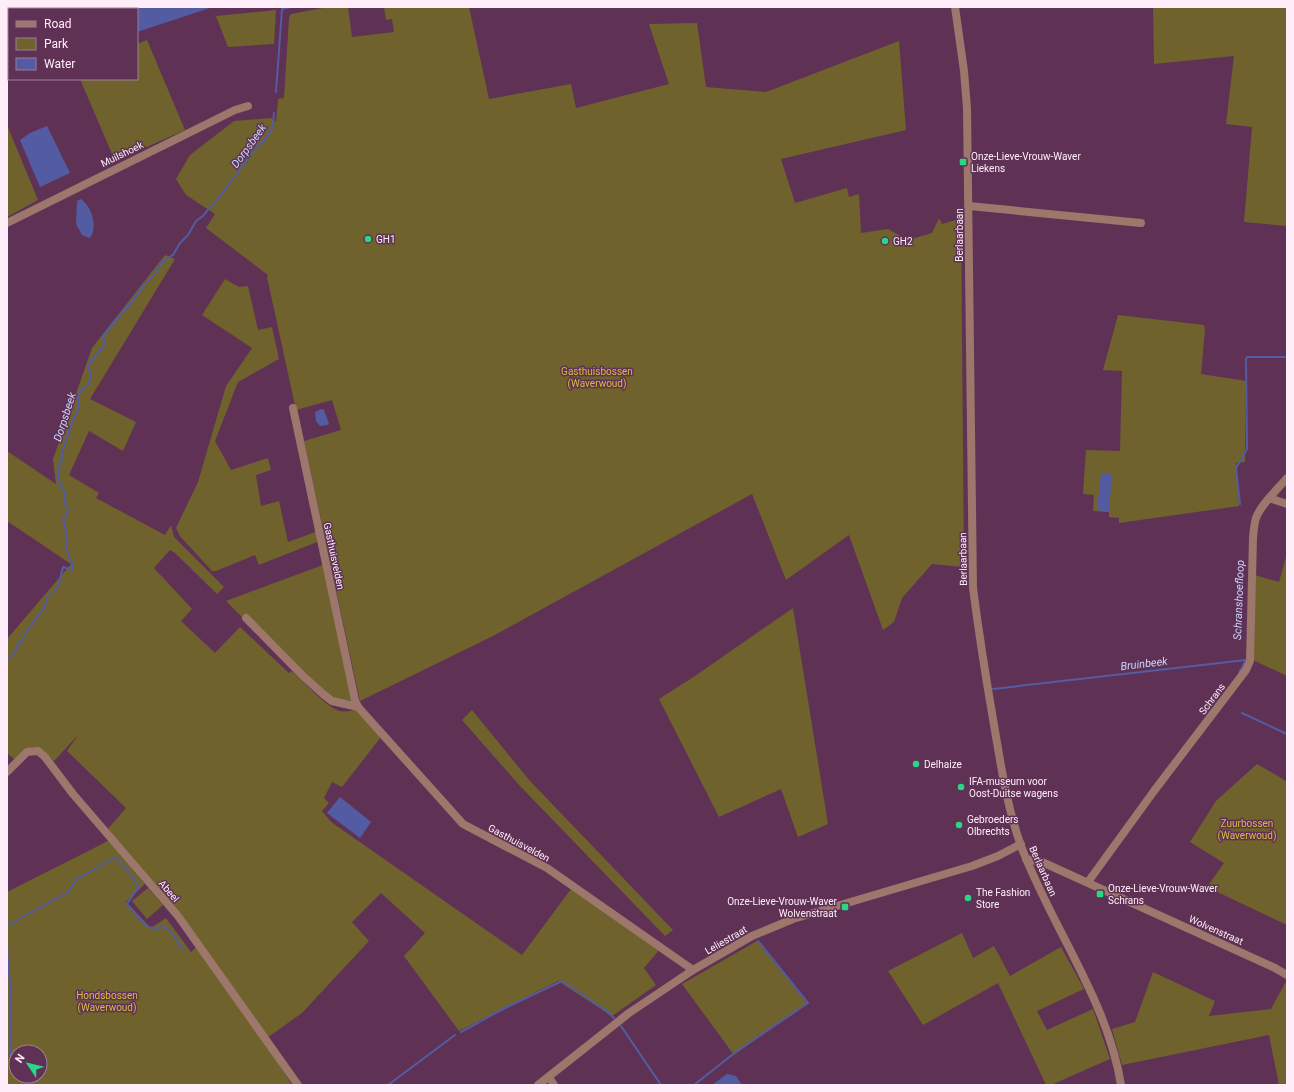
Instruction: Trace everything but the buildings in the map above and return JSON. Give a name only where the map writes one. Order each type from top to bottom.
[{"type":"street","name":"Berlaarbaan","points":[[955,7],[964,71],[967,108],[973,588],[979,637],[1003,778],[1008,803],[1020,844],[1036,881],[1106,1025],[1119,1072],[1121,1085]]},
{"type":"street","name":"Muilshoek","points":[[7,222],[228,113],[248,106]]},
{"type":"street","points":[[969,206],[1141,223]]},
{"type":"street","name":"Gasthuisvelden","points":[[293,408],[355,700],[358,707],[463,824],[547,868],[694,970]]},
{"type":"street","name":"Schrans","points":[[1088,882],[1154,791],[1246,670],[1250,661],[1253,537],[1256,517],[1269,498],[1287,478]]},
{"type":"street","points":[[1269,498],[1287,504]]},
{"type":"street","points":[[246,618],[322,694],[332,701],[358,707]]},
{"type":"street","name":"Abeel","points":[[7,772],[27,752],[38,751],[45,757],[73,794],[178,916],[298,1085]]},
{"type":"street","name":"Leliestraat","points":[[538,1085],[629,1013],[694,970],[752,936],[794,919],[972,866],[998,856],[1020,844]]},
{"type":"street","name":"Wolvenstraat","points":[[1026,859],[1042,862],[1088,882],[1275,968],[1287,975]]},
{"type":"street","points":[[548,1077],[554,1085]]},
{"type":"green space","name":"Gasthuisbossen (Waverwoud)","points":[[328,7],[348,7],[352,37],[394,32],[392,19],[386,20],[384,7],[469,7],[489,99],[571,84],[576,108],[669,84],[649,24],[697,23],[706,87],[766,92],[899,41],[906,130],[781,159],[795,203],[847,188],[849,197],[859,194],[861,233],[888,229],[908,240],[932,233],[939,218],[942,224],[956,220],[956,214],[961,212],[964,567],[932,564],[902,598],[894,622],[883,630],[849,535],[786,580],[752,494],[493,636],[360,701],[304,441],[341,430],[332,400],[296,410],[267,277],[268,275],[206,228],[215,214],[186,195],[176,179],[190,155],[234,121],[271,118],[276,122],[278,99],[284,98],[289,18],[291,14]]},
{"type":"green space","points":[[1153,7],[1287,7],[1287,226],[1244,222],[1252,127],[1226,124],[1234,56],[1154,64]]},
{"type":"green space","points":[[276,10],[274,44],[228,47],[216,16]]},
{"type":"green space","points":[[147,40],[185,130],[115,161],[80,80],[138,80],[138,44]]},
{"type":"green space","points":[[7,125],[38,200],[7,217]]},
{"type":"green space","name":"Hondsbossen (Waverwoud)","points":[[165,255],[175,259],[90,399],[136,422],[123,451],[89,431],[69,475],[99,493],[96,498],[165,535],[171,525],[174,537],[224,587],[217,594],[175,553],[170,550],[154,568],[192,609],[181,621],[215,653],[240,627],[289,673],[292,671],[328,705],[340,711],[355,710],[381,737],[342,787],[332,782],[324,798],[329,803],[322,811],[331,822],[522,955],[571,889],[660,949],[644,968],[656,985],[612,1016],[558,981],[459,1031],[404,956],[425,933],[381,893],[352,922],[369,941],[302,1013],[264,1040],[292,1085],[7,1085],[7,892],[110,840],[145,884],[126,902],[151,928],[166,918],[191,952],[200,943],[107,830],[126,808],[67,751],[78,735],[54,761],[43,752],[34,748],[25,750],[15,760],[7,753],[7,639],[71,564],[7,521],[7,451],[56,484],[53,459],[92,348]]},
{"type":"green space","points":[[225,279],[239,287],[248,286],[258,330],[272,327],[279,359],[238,382],[215,441],[231,470],[268,458],[271,470],[256,475],[261,506],[279,501],[288,542],[318,531],[317,542],[259,565],[255,555],[216,571],[212,571],[180,536],[176,528],[198,482],[226,386],[252,348],[202,315]]},
{"type":"green space","points":[[1118,315],[1204,325],[1205,330],[1201,374],[1246,381],[1245,462],[1236,463],[1239,506],[1119,523],[1119,518],[1109,517],[1109,512],[1093,511],[1094,495],[1083,494],[1086,450],[1120,451],[1122,371],[1103,370]]},
{"type":"green space","points":[[1287,553],[1287,676],[1253,660],[1255,575],[1279,582]]},
{"type":"green space","points":[[323,565],[353,703],[337,704],[286,661],[226,601]]},
{"type":"green space","points":[[793,608],[828,824],[798,837],[781,789],[719,817],[659,699]]},
{"type":"green space","points":[[472,710],[530,781],[673,930],[665,936],[520,786],[462,720]]},
{"type":"green space","name":"Zuurbossen (Waverwoud)","points":[[1257,764],[1286,781],[1287,780],[1287,925],[1207,887],[1224,863],[1190,842],[1216,801]]},
{"type":"green space","points":[[148,888],[163,905],[147,919],[132,901]]},
{"type":"green space","points":[[962,933],[973,958],[994,946],[1010,976],[1061,947],[1084,989],[1037,1011],[1047,1030],[1093,1009],[1110,1059],[1051,1085],[1046,1085],[998,983],[923,1025],[888,971]]},
{"type":"green space","points":[[757,941],[807,1003],[734,1055],[682,984]]},
{"type":"green space","points":[[1153,972],[1215,1001],[1209,1016],[1271,1009],[1285,983],[1287,984],[1287,1085],[1279,1085],[1269,1035],[1122,1065],[1112,1029],[1135,1022]]},
{"type":"water","points":[[213,7],[138,32],[138,8],[128,8]]},
{"type":"water","points":[[47,126],[70,173],[40,187],[20,140],[30,133]]},
{"type":"water","points":[[81,199],[88,207],[93,217],[94,228],[90,238],[82,235],[76,224],[77,201]]},
{"type":"water","points":[[321,409],[324,410],[329,424],[327,425],[320,426],[316,421],[315,412]]},
{"type":"water","points":[[1101,473],[1112,473],[1109,512],[1097,510]]},
{"type":"water","points":[[340,797],[371,822],[360,838],[327,813]]},
{"type":"water","points":[[727,1074],[736,1076],[742,1085],[712,1085]]},
{"type":"waterway","name":"Dorpsbeek","points":[[276,92],[282,9],[290,7]]},
{"type":"waterway","name":"Dorpsbeek","points":[[7,659],[15,653],[18,642],[23,643],[24,635],[44,608],[47,598],[58,587],[63,567],[72,570],[72,563],[66,548],[66,533],[63,518],[69,510],[64,502],[64,491],[58,480],[58,468],[62,460],[62,452],[69,430],[79,407],[79,394],[82,389],[88,385],[91,376],[88,365],[105,344],[103,336],[144,285],[155,274],[163,261],[173,255],[180,243],[188,235],[196,221],[203,216],[217,200],[252,153],[267,137],[273,126],[274,113]]},
{"type":"waterway","name":"Schranshoefloop","points":[[1240,504],[1236,468],[1247,449],[1246,359],[1247,357],[1287,357]]},
{"type":"waterway","name":"Bruinbeek","points":[[993,689],[1246,660],[1239,673]]},
{"type":"waterway","name":"Bruinbeek","points":[[1242,713],[1287,734]]},
{"type":"waterway","points":[[7,926],[68,892],[77,879],[112,859],[117,858],[137,883],[138,888],[127,904],[147,927],[165,927],[168,929],[175,937],[182,950]]},
{"type":"waterway","points":[[694,1085],[737,1051],[808,1003],[758,941]]},
{"type":"waterway","points":[[7,943],[11,993],[10,1044]]},
{"type":"waterway","points":[[461,1032],[501,1010],[562,981],[605,1010],[614,1018]]},
{"type":"waterway","points":[[621,1026],[661,1085]]},
{"type":"waterway","points":[[388,1085],[455,1035]]},
{"type":"place","name":"Onze-Lieve-Vrouw-Waver Liekens","points":[[963,162]]},
{"type":"place","name":"GH1","points":[[368,239]]},
{"type":"place","name":"GH2","points":[[885,241]]},
{"type":"place","name":"Delhaize","points":[[916,764]]},
{"type":"place","name":"IFA-museum voor Oost-Duitse wagens","points":[[961,787]]},
{"type":"place","name":"Gebroeders Olbrechts","points":[[959,825]]},
{"type":"place","name":"Onze-Lieve-Vrouw-Waver Schrans","points":[[1100,894]]},
{"type":"place","name":"The Fashion Store","points":[[968,898]]},
{"type":"place","name":"Onze-Lieve-Vrouw-Waver Wolvenstraat","points":[[845,907]]}]
